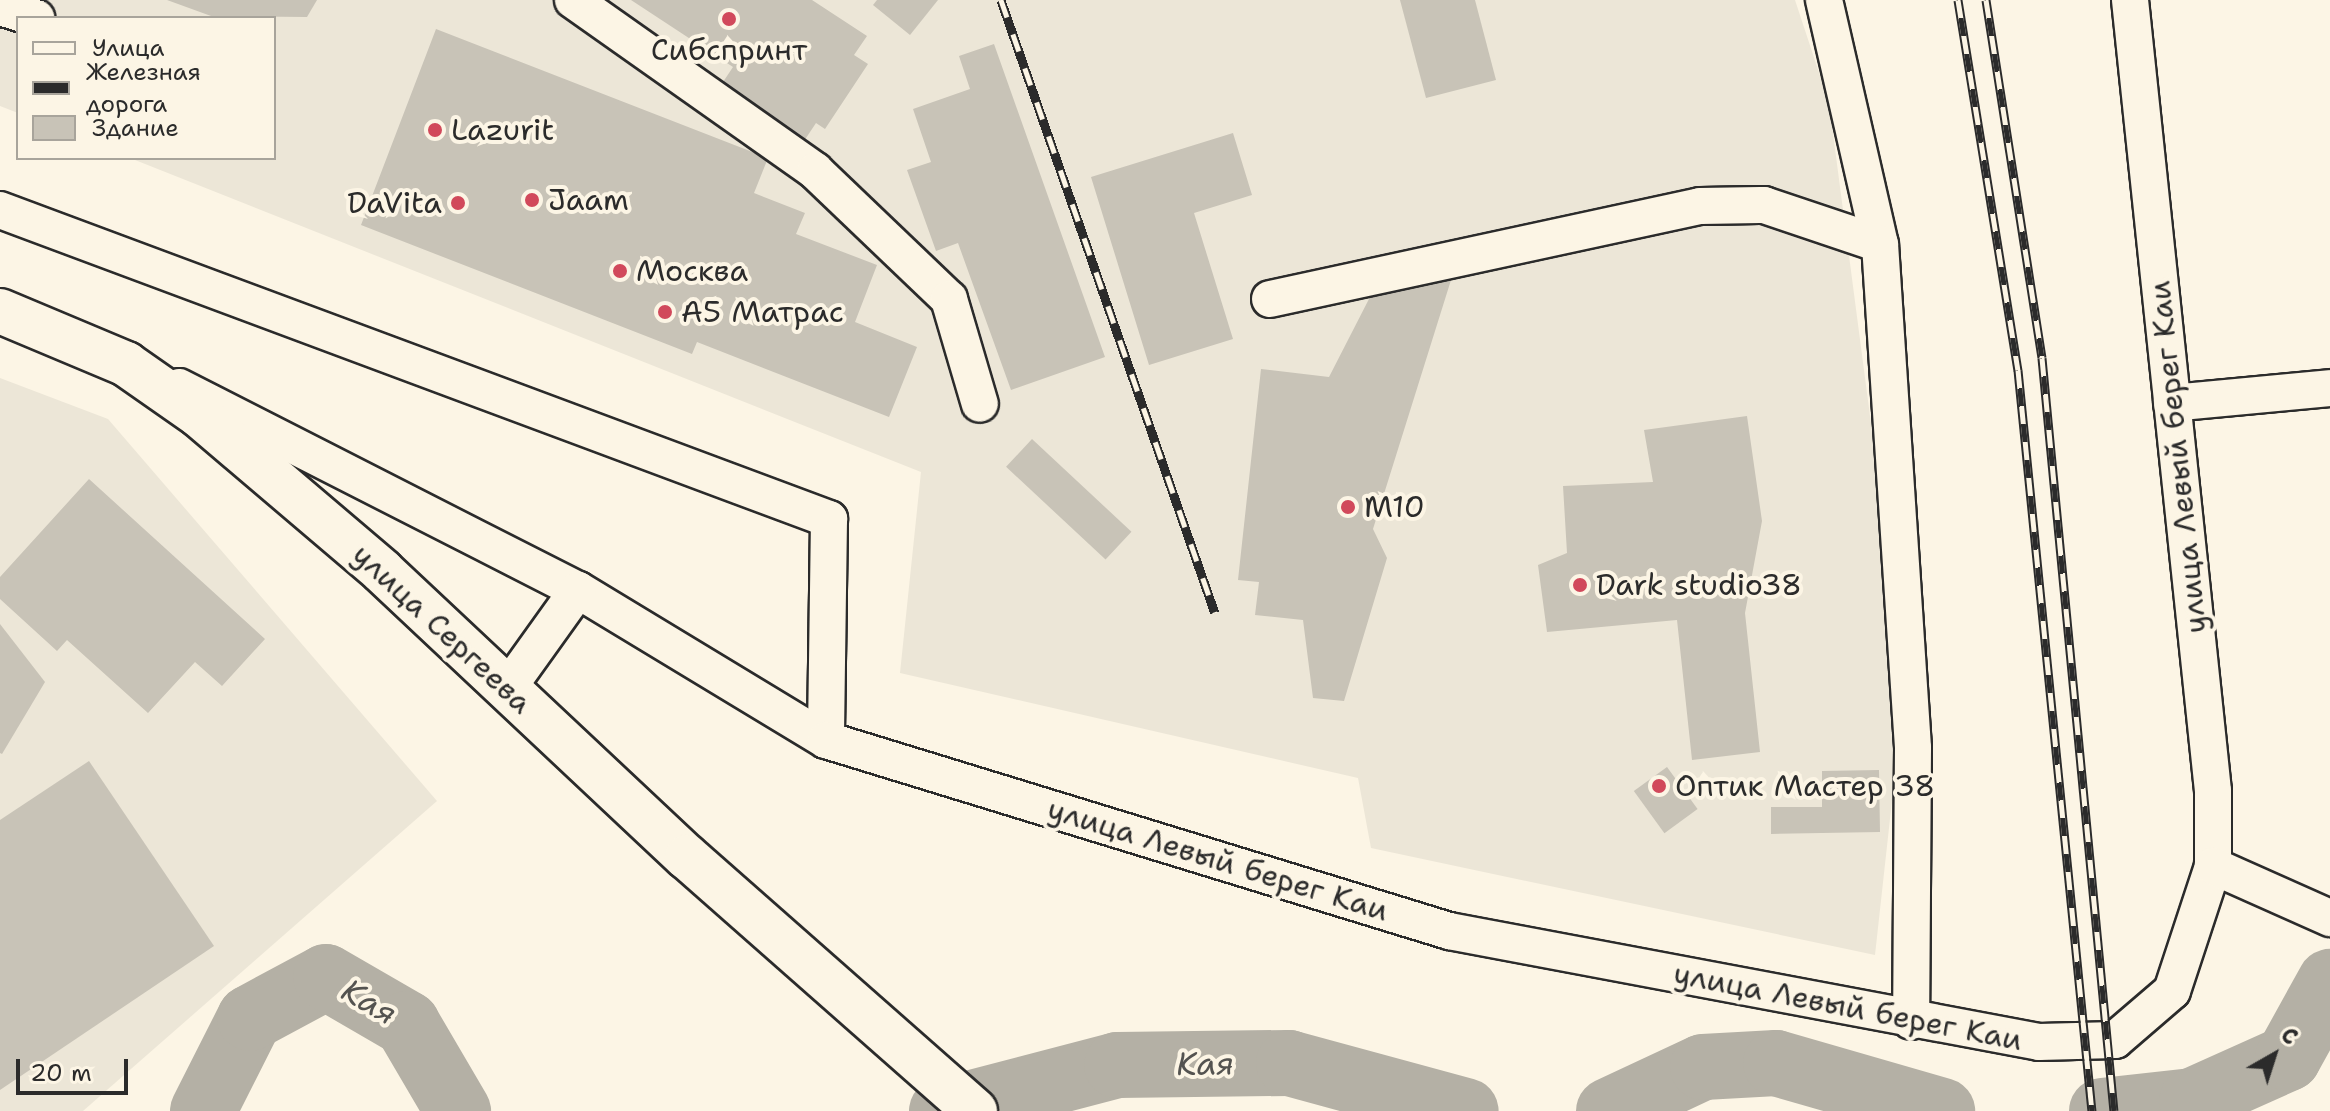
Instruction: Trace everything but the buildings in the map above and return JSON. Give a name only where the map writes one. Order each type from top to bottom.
[{"type":"main road","name":"улица Сергеева","points":[[0,311],[126,364],[271,475],[847,999],[975,1111]]},
{"type":"street","points":[[573,0],[815,171],[905,255],[949,299],[980,404]]},
{"type":"street","points":[[1824,0],[1880,244],[1913,748],[1911,1021]]},
{"type":"street","name":"улица Левый берег Каи","points":[[126,364],[218,404],[578,590],[826,740],[1449,931],[1911,1021],[2039,1042],[2115,1040],[2172,991],[2213,866],[2213,791],[2130,0]]},
{"type":"street","points":[[0,7],[29,16]]},
{"type":"street","points":[[1270,299],[1700,206],[1764,205],[1880,244]]},
{"type":"street","points":[[0,210],[829,519],[826,740]]},
{"type":"street","points":[[2172,403],[2330,388]]},
{"type":"street","points":[[507,689],[578,590]]},
{"type":"street","points":[[2213,866],[2326,915]]},
{"type":"shaded area","points":[[0,0],[1795,0],[1829,103],[1905,683],[1875,955],[1371,848],[1358,778],[900,673],[921,472],[135,160],[276,160],[276,16],[16,16],[16,112],[0,106]]},
{"type":"shaded area","points":[[0,378],[108,419],[437,801],[83,1111],[0,1111]]},
{"type":"waterway","name":"Кая","points":[[203,1111],[250,1018],[326,977],[407,1024],[458,1111]]},
{"type":"waterway","name":"Кая","points":[[2102,1111],[2192,1101],[2288,1058],[2330,982]]},
{"type":"waterway","name":"Кая","points":[[942,1111],[1117,1065],[1289,1063],[1466,1111]]},
{"type":"waterway","name":"Кая","points":[[1609,1111],[1703,1067],[1776,1063],[1942,1111]]},
{"type":"railway","points":[[1001,0],[1215,613]]},
{"type":"railway","points":[[1958,0],[2018,370],[2092,1111]]},
{"type":"railway","points":[[1986,0],[2042,358],[2114,1111]]},
{"type":"place","name":"Сибспринт","points":[[729,19]]},
{"type":"place","name":"Lazurit","points":[[435,130]]},
{"type":"place","name":"Jaam","points":[[532,200]]},
{"type":"place","name":"DaVita","points":[[458,203]]},
{"type":"place","name":"Москва","points":[[620,271]]},
{"type":"place","name":"А5 Матрас","points":[[665,312]]},
{"type":"place","name":"M10","points":[[1348,507]]},
{"type":"place","name":"Dark studio38","points":[[1580,585]]},
{"type":"place","name":"Оптик Мастер 38","points":[[1659,786]]}]
